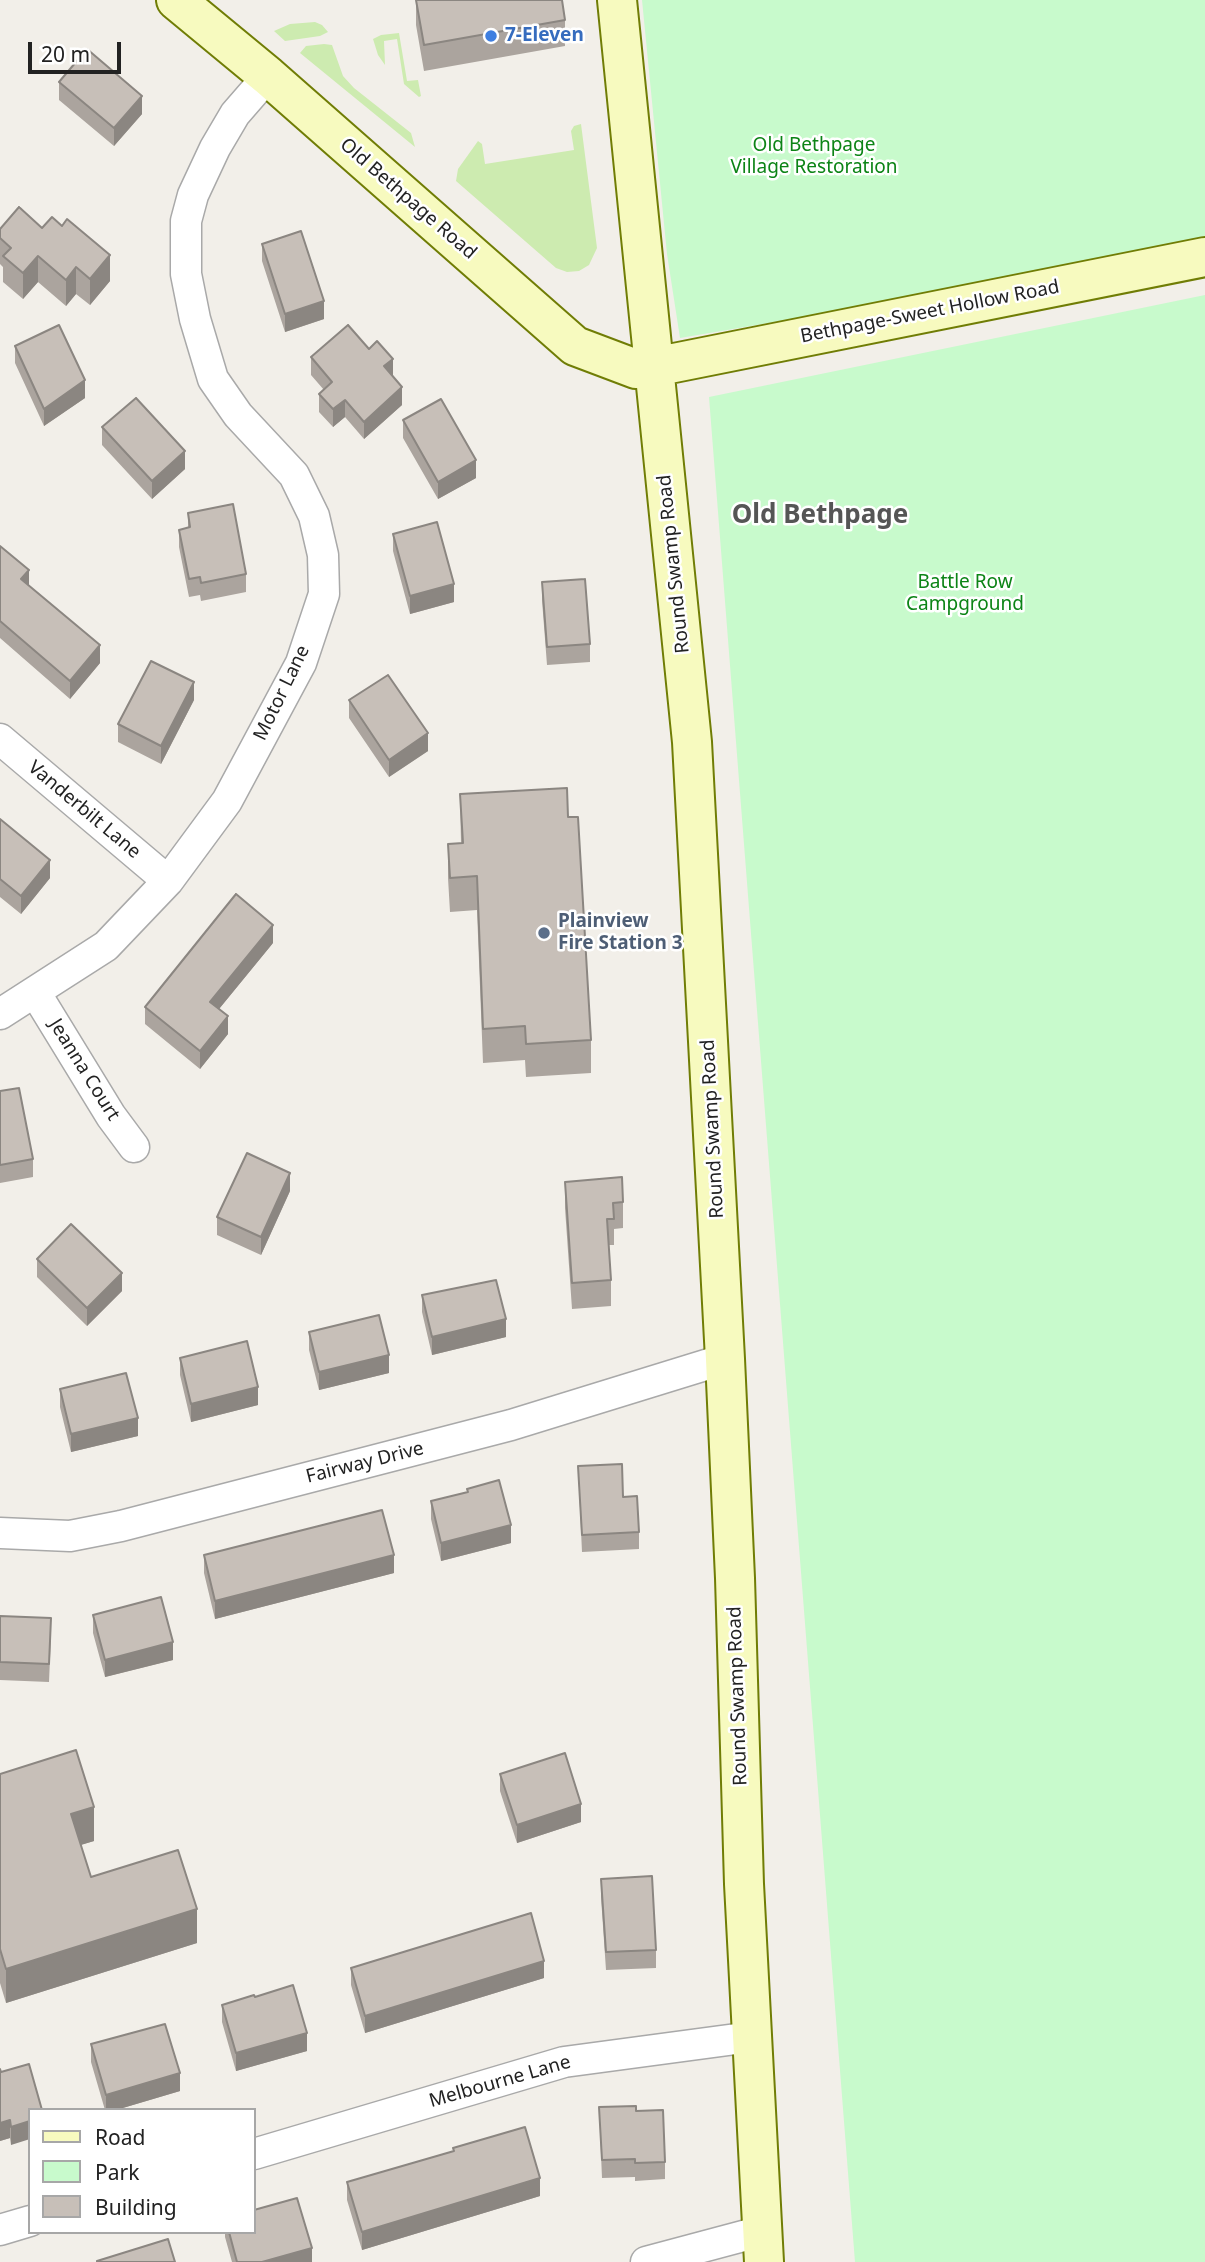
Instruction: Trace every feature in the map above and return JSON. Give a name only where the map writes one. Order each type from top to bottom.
[{"type":"main road","name":"Old Bethpage Road","points":[[176,0],[268,76],[575,346],[636,369],[654,367]]},
{"type":"main road","name":"Round Swamp Road","points":[[617,0],[692,742],[725,1359],[735,1578],[743,1871],[763,2246]]},
{"type":"main road","name":"Bethpage-Sweet Hollow Road","points":[[654,367],[1205,257]]},
{"type":"street","name":"Motor Lane","points":[[0,1014],[106,946],[168,881],[227,801],[301,663],[324,594],[323,555],[314,516],[293,475],[239,415],[214,379],[195,319],[186,274],[186,221],[194,195],[225,131],[268,76]]},
{"type":"street","name":"Vanderbilt Lane","points":[[0,739],[168,881]]},
{"type":"street","name":"Jeanna Court","points":[[35,992],[111,1116],[134,1147]]},
{"type":"street","name":"Fairway Drive","points":[[0,1533],[71,1536],[121,1526],[511,1425],[725,1359]]},
{"type":"street","name":"Melbourne Lane","points":[[256,2153],[564,2062],[751,2037]]},
{"type":"street","points":[[0,2230],[28,2222]]},
{"type":"street","points":[[646,2262],[763,2246]]},
{"type":"green space","name":"Old Bethpage Village Restoration","points":[[642,0],[1205,0],[1205,249],[680,338],[667,254]]},
{"type":"green space","points":[[315,22],[328,32],[320,36],[285,41],[274,31],[290,24]]},
{"type":"green space","points":[[399,33],[407,81],[418,80],[419,97],[404,84],[397,39],[384,41],[385,65],[378,55],[373,39]]},
{"type":"green space","points":[[332,45],[343,76],[354,88],[411,133],[415,147],[300,53],[306,46]]},
{"type":"green space","points":[[581,124],[597,248],[589,265],[579,271],[567,272],[556,268],[456,181],[458,169],[478,141],[482,144],[485,164],[574,150],[571,131],[574,126]]},
{"type":"green space","name":"Battle Row Campground","points":[[1205,295],[1205,2262],[855,2262],[709,397]]},
{"type":"building","points":[[416,0],[562,0],[565,20],[424,45]]},
{"type":"building","points":[[87,49],[142,96],[114,128],[59,82]]},
{"type":"building","points":[[19,207],[42,228],[52,217],[62,226],[67,219],[110,255],[90,279],[76,267],[66,280],[38,256],[23,273],[3,256],[11,248],[0,238],[0,229]]},
{"type":"building","points":[[301,231],[324,301],[285,314],[262,244]]},
{"type":"building","points":[[59,325],[85,380],[44,409],[15,346]]},
{"type":"building","points":[[348,325],[369,349],[377,341],[393,359],[384,366],[402,387],[364,422],[345,400],[333,409],[319,394],[332,382],[311,357]]},
{"type":"building","points":[[136,398],[185,451],[152,481],[102,427]]},
{"type":"building","points":[[441,399],[476,460],[438,482],[403,420]]},
{"type":"building","points":[[233,504],[246,574],[201,583],[200,577],[189,579],[179,530],[190,527],[188,513]]},
{"type":"building","points":[[437,522],[454,584],[410,596],[393,534]]},
{"type":"building","points":[[0,546],[29,570],[21,579],[100,645],[70,681],[0,621]]},
{"type":"building","points":[[585,579],[590,644],[547,647],[542,582]]},
{"type":"building","points":[[151,661],[194,682],[161,746],[118,724]]},
{"type":"building","points":[[388,675],[428,733],[389,760],[349,700]]},
{"type":"building","name":"Plainview Fire Station 3","points":[[567,788],[568,817],[578,817],[591,1040],[526,1044],[525,1026],[483,1029],[477,876],[450,878],[448,844],[463,843],[460,794]]},
{"type":"building","points":[[0,819],[50,860],[21,896],[0,879]]},
{"type":"building","points":[[236,894],[273,925],[210,1002],[228,1016],[200,1051],[145,1007]]},
{"type":"building","points":[[19,1088],[33,1159],[0,1165],[0,1091]]},
{"type":"building","points":[[247,1153],[290,1173],[261,1237],[217,1217]]},
{"type":"building","points":[[622,1177],[623,1202],[613,1203],[614,1219],[607,1219],[611,1280],[572,1283],[565,1182]]},
{"type":"building","points":[[71,1224],[122,1273],[87,1308],[37,1259]]},
{"type":"building","points":[[496,1280],[506,1319],[432,1337],[422,1295]]},
{"type":"building","points":[[379,1315],[389,1355],[319,1372],[309,1332]]},
{"type":"building","points":[[247,1341],[258,1387],[191,1404],[180,1358]]},
{"type":"building","points":[[126,1373],[138,1418],[71,1434],[60,1389]]},
{"type":"building","points":[[622,1464],[623,1497],[637,1496],[639,1532],[582,1535],[578,1466]]},
{"type":"building","points":[[499,1480],[511,1525],[441,1543],[431,1501],[468,1492],[467,1489]]},
{"type":"building","points":[[382,1510],[394,1555],[215,1601],[204,1555]]},
{"type":"building","points":[[161,1597],[173,1642],[105,1660],[93,1615]]},
{"type":"building","points":[[0,1616],[51,1618],[49,1664],[0,1662]]},
{"type":"building","points":[[76,1750],[94,1807],[71,1814],[91,1877],[178,1850],[197,1909],[6,1969],[0,1949],[0,1774]]},
{"type":"building","points":[[565,1753],[581,1804],[517,1825],[500,1774]]},
{"type":"building","points":[[652,1876],[656,1950],[606,1952],[601,1879]]},
{"type":"building","points":[[531,1913],[544,1961],[365,2016],[351,1968]]},
{"type":"building","points":[[293,1985],[307,2033],[236,2053],[222,2005]]},
{"type":"building","points":[[165,2024],[180,2073],[106,2095],[91,2044]]},
{"type":"building","points":[[29,2064],[41,2108],[28,2108],[28,2122],[11,2127],[10,2120],[0,2123],[0,2069],[1,2072]]},
{"type":"building","points":[[636,2106],[636,2111],[663,2110],[665,2162],[602,2160],[599,2107]]},
{"type":"building","points":[[525,2127],[540,2178],[362,2232],[347,2182]]},
{"type":"building","points":[[297,2198],[312,2248],[262,2262],[237,2262],[230,2234],[256,2234],[256,2209]]},
{"type":"building","points":[[168,2239],[175,2262],[97,2262],[97,2261]]},
{"type":"place","name":"7-Eleven","points":[[491,36]]},
{"type":"place","name":"Plainview Fire Station 3","points":[[544,933]]},
{"type":"district","name":"Old Bethpage","points":[[820,516]]}]
